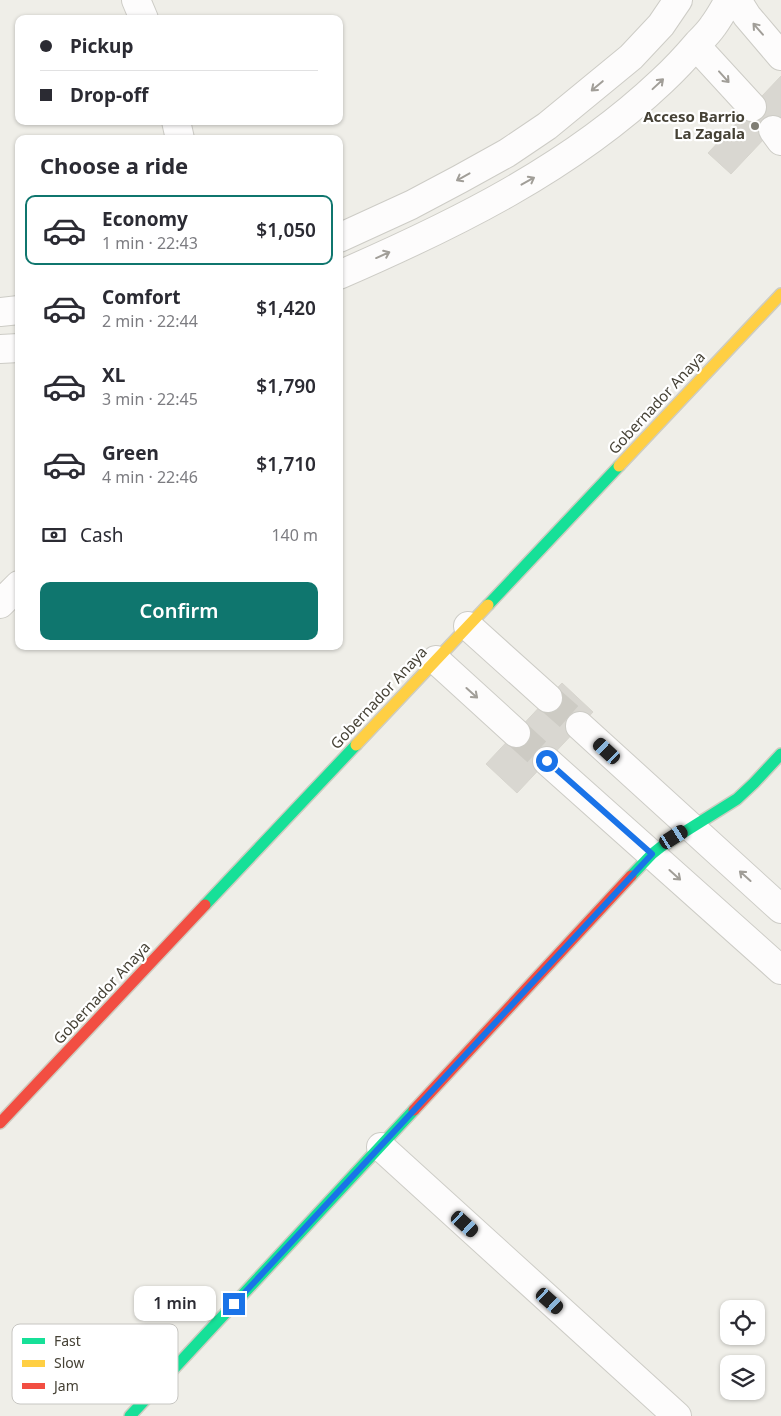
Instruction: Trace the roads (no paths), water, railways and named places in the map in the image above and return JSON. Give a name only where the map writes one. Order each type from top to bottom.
[{"type":"street","points":[[136,0],[142,15]]},
{"type":"street","points":[[343,236],[411,205],[460,179],[507,153],[547,126],[631,57],[661,25],[678,0]]},
{"type":"street","points":[[343,272],[420,239],[484,206],[540,174],[596,136],[641,100],[681,63],[713,28],[729,0]]},
{"type":"street","points":[[737,0],[747,16],[781,56]]},
{"type":"street","points":[[696,46],[752,107]]},
{"type":"street","name":"Gobernador Anaya","points":[[0,1122],[781,294]]},
{"type":"street","points":[[0,312],[15,310]]},
{"type":"street","points":[[0,349],[15,348]]},
{"type":"street","points":[[0,604],[15,588]]},
{"type":"street","points":[[468,626],[548,698]]},
{"type":"street","points":[[436,660],[516,733]]},
{"type":"street","points":[[580,726],[781,909]]},
{"type":"street","points":[[178,1364],[652,854],[662,844],[738,798],[752,786],[781,754]]},
{"type":"street","points":[[547,761],[781,970]]},
{"type":"street","points":[[380,1147],[677,1416]]},
{"type":"street","points":[[130,1416],[141,1404]]},
{"type":"tunnel","points":[[548,698],[580,726]]},
{"type":"tunnel","points":[[516,733],[547,761]]},
{"type":"place","name":"Acceso Barrio La Zagala","points":[[755,126]]}]
